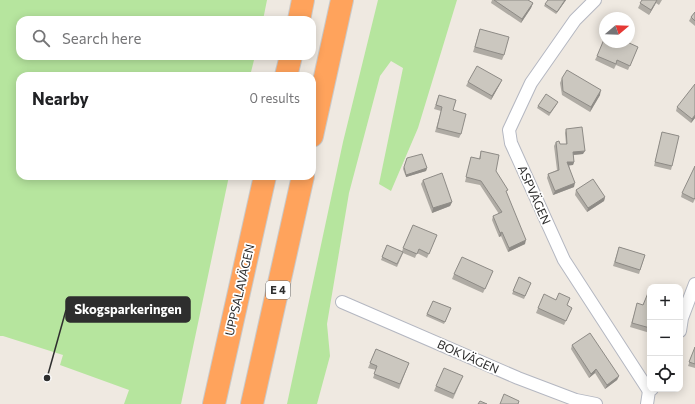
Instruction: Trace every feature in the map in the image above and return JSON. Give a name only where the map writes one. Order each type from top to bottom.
[{"type":"highway","points":[[300,16],[303,0]]},
{"type":"highway","points":[[316,118],[342,0]]},
{"type":"highway","points":[[287,72],[290,60]]},
{"type":"highway","name":"UPPSALAVÄGEN","points":[[214,404],[264,180]]},
{"type":"highway","name":"E 4","points":[[252,404],[302,180]]},
{"type":"street","name":"ASPVÄGEN","points":[[595,0],[575,20],[531,83],[509,130],[511,143],[564,260],[647,384]]},
{"type":"street","points":[[682,320],[695,284]]},
{"type":"street","name":"BOKVÄGEN","points":[[342,302],[572,402],[596,404]]},
{"type":"street","points":[[647,404],[650,392]]},
{"type":"green space","points":[[0,0],[267,0],[264,16],[16,16],[16,60],[254,60],[251,72],[16,72],[16,180],[228,180],[181,404],[124,404],[129,390],[60,365],[63,355],[0,336]]},
{"type":"green space","points":[[378,0],[457,0],[418,128],[391,191],[379,184],[403,68],[391,61],[380,76],[349,193],[327,324],[330,356],[317,404],[287,404],[343,142]]},
{"type":"building","points":[[494,0],[528,0],[533,3],[522,19]]},
{"type":"building","points":[[548,0],[565,0],[557,12],[545,4]]},
{"type":"building","points":[[642,0],[657,0],[651,10],[640,3]]},
{"type":"building","points":[[695,12],[695,21],[691,17]]},
{"type":"building","points":[[480,29],[509,37],[504,55],[475,47]]},
{"type":"building","points":[[635,46],[638,47],[630,66],[617,60],[616,64],[597,56],[600,48],[635,48]]},
{"type":"building","points":[[477,66],[502,80],[492,96],[468,82]]},
{"type":"building","points":[[567,70],[601,90],[591,107],[563,91],[562,78]]},
{"type":"building","points":[[695,84],[695,115],[692,119],[677,107]]},
{"type":"building","points":[[546,94],[558,102],[550,113],[538,106]]},
{"type":"building","points":[[439,95],[456,100],[453,110],[466,114],[461,134],[437,128],[442,107],[436,105]]},
{"type":"building","points":[[582,127],[585,151],[573,152],[574,162],[567,162],[575,183],[555,191],[548,174],[559,170],[556,142],[559,141],[560,144],[567,144],[566,129]]},
{"type":"building","points":[[662,132],[679,136],[672,166],[655,162]]},
{"type":"building","points":[[481,151],[499,155],[496,171],[508,190],[506,191],[526,240],[509,248],[502,232],[500,233],[493,216],[502,212],[481,181],[466,177],[471,157],[480,159]]},
{"type":"building","points":[[422,154],[427,168],[406,175],[404,167],[407,158]]},
{"type":"building","points":[[695,166],[695,198],[694,199],[682,193]]},
{"type":"building","points":[[442,173],[452,202],[433,208],[423,180]]},
{"type":"building","points":[[593,179],[605,197],[588,208],[576,190]]},
{"type":"building","points":[[413,225],[437,235],[429,254],[419,249],[417,254],[403,248]]},
{"type":"building","points":[[387,245],[403,252],[397,264],[382,257]]},
{"type":"building","points":[[619,247],[645,255],[640,270],[615,262]]},
{"type":"building","points":[[462,257],[493,271],[485,289],[454,274]]},
{"type":"building","points":[[519,277],[531,283],[525,296],[513,291]]},
{"type":"building","points":[[559,293],[570,298],[567,305],[572,308],[566,321],[538,308],[544,294],[556,300]]},
{"type":"building","points":[[647,295],[647,327],[632,323],[637,303],[643,305]]},
{"type":"building","points":[[433,301],[451,308],[445,322],[427,314]]},
{"type":"building","points":[[590,333],[619,376],[607,385],[596,369],[591,374],[572,345]]},
{"type":"building","points":[[695,347],[695,364],[689,362]]},
{"type":"building","points":[[376,349],[409,363],[400,384],[374,374],[377,366],[370,363]]},
{"type":"building","points":[[444,368],[463,376],[454,394],[436,386]]},
{"type":"building","points":[[504,394],[519,401],[518,404],[500,404]]},
{"type":"building","points":[[480,401],[487,404],[478,404]]},
{"type":"place","name":"Skogsparkeringen","points":[[47,378]]}]
